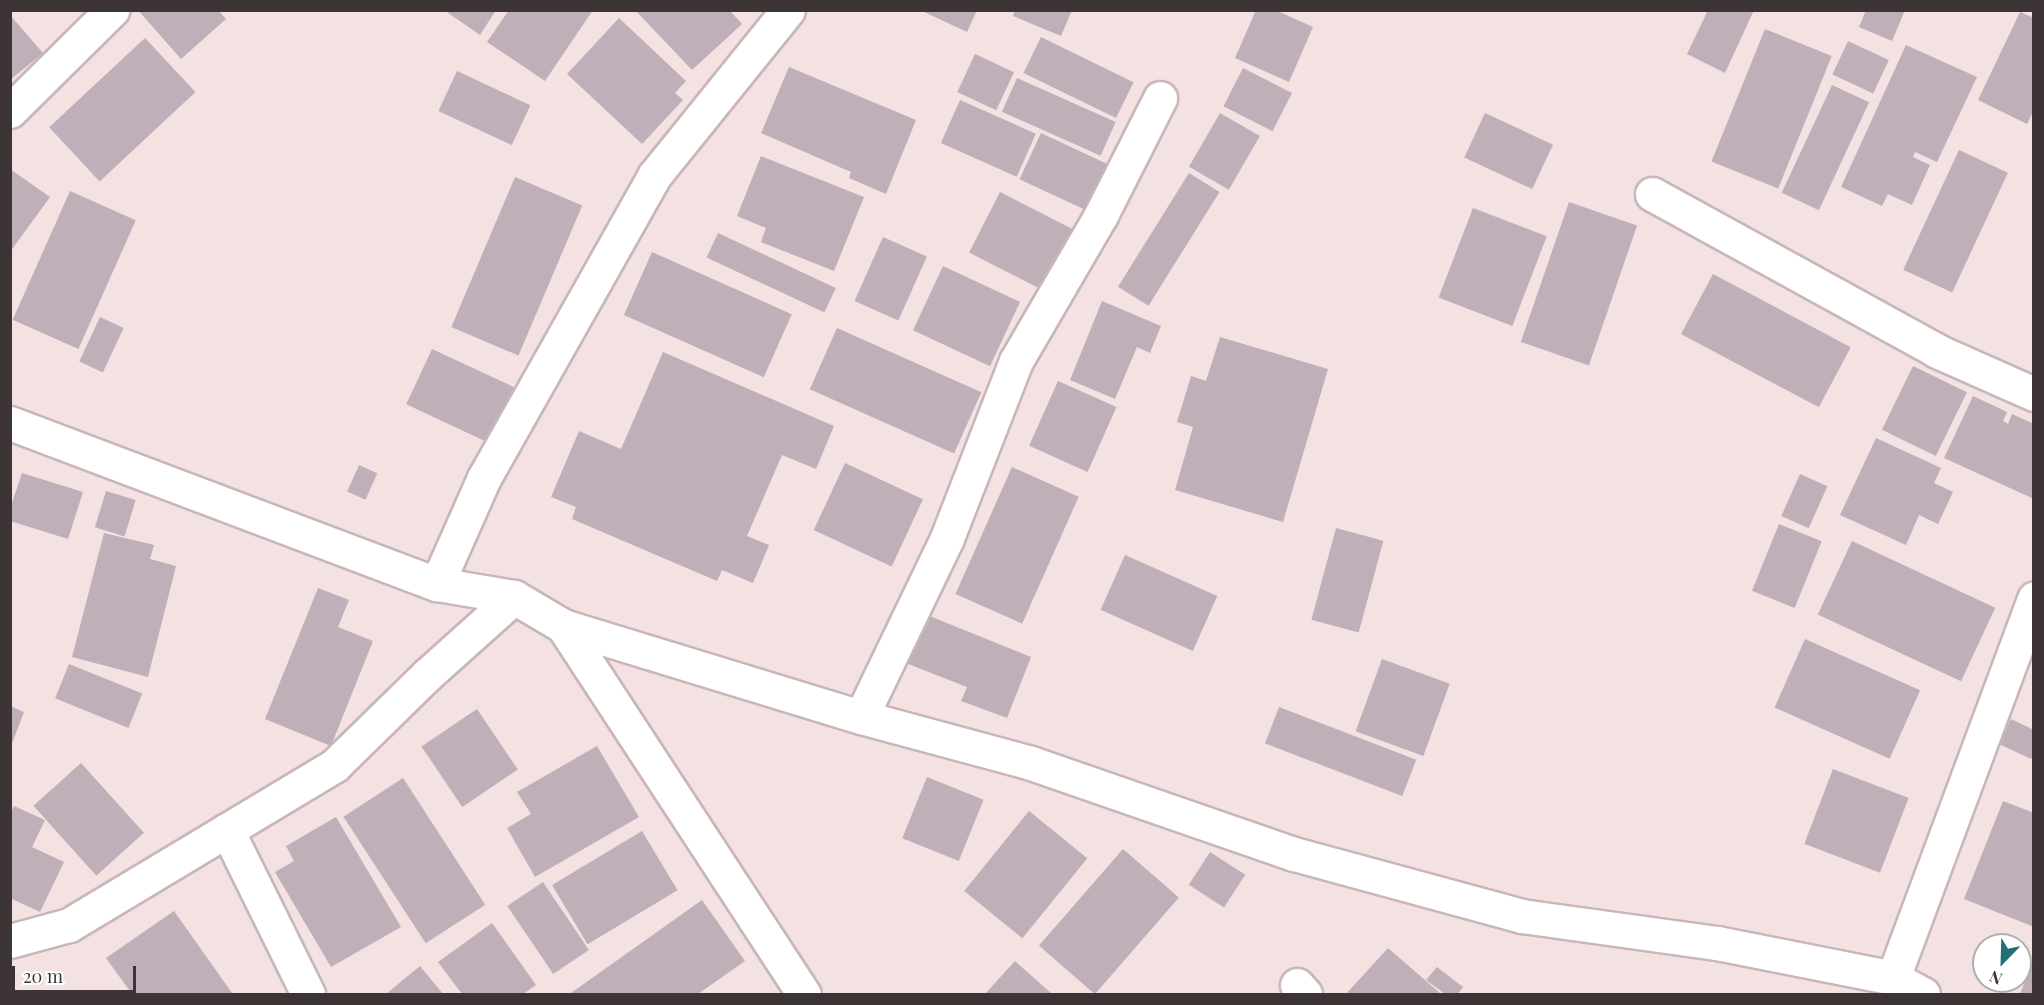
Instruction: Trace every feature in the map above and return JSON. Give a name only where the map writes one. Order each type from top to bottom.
[{"type":"street","points":[[10,111],[112,10]]},
{"type":"street","points":[[437,584],[484,478],[654,176],[788,10]]},
{"type":"street","points":[[861,717],[947,538],[1016,362],[1101,215],[1160,98]]},
{"type":"street","points":[[1652,194],[1937,351],[2034,394]]},
{"type":"street","points":[[10,423],[437,584],[514,597],[563,626],[861,717],[1031,763],[1294,854],[1522,916],[1717,943],[1893,978],[1923,994]]},
{"type":"street","points":[[10,941],[69,925],[335,765],[427,675],[514,597]]},
{"type":"street","points":[[1893,978],[2034,598]]},
{"type":"street","points":[[563,626],[804,994]]},
{"type":"street","points":[[226,830],[308,994]]},
{"type":"building","points":[[138,10],[218,10],[226,19],[181,59]]},
{"type":"building","points":[[444,10],[496,10],[480,35]]},
{"type":"building","points":[[509,10],[593,10],[545,81],[487,42]]},
{"type":"building","points":[[635,10],[729,10],[742,24],[692,70]]},
{"type":"building","points":[[920,10],[977,10],[967,32]]},
{"type":"building","points":[[1015,10],[1072,10],[1061,36],[1013,16]]},
{"type":"building","points":[[1256,10],[1275,10],[1313,27],[1289,82],[1235,58]]},
{"type":"building","points":[[1708,10],[1754,10],[1725,73],[1687,54]]},
{"type":"building","points":[[1866,10],[1905,10],[1892,41],[1859,27]]},
{"type":"building","points":[[2020,12],[2034,18],[2034,110],[2027,124],[1978,100]]},
{"type":"building","points":[[10,15],[43,53],[10,80]]},
{"type":"building","points":[[619,18],[686,81],[675,93],[683,100],[642,144],[567,74]]},
{"type":"building","points":[[1765,29],[1832,56],[1778,189],[1711,162]]},
{"type":"building","points":[[1041,37],[1134,82],[1116,118],[1023,73]]},
{"type":"building","points":[[145,38],[195,92],[100,181],[49,127]]},
{"type":"building","points":[[1848,41],[1889,60],[1873,94],[1832,75]]},
{"type":"building","points":[[1906,45],[1977,77],[1937,162],[1915,152],[1913,157],[1930,165],[1912,205],[1888,194],[1882,206],[1841,187]]},
{"type":"building","points":[[975,54],[1014,72],[996,110],[957,92]]},
{"type":"building","points":[[789,67],[916,120],[886,194],[849,178],[851,172],[761,133]]},
{"type":"building","points":[[1243,68],[1292,93],[1272,131],[1223,106]]},
{"type":"building","points":[[457,71],[530,105],[512,145],[438,111]]},
{"type":"building","points":[[1017,78],[1116,122],[1101,156],[1002,112]]},
{"type":"building","points":[[1832,85],[1869,102],[1819,210],[1782,193]]},
{"type":"building","points":[[960,100],[1036,134],[1017,177],[941,143]]},
{"type":"building","points":[[1220,113],[1260,136],[1229,190],[1189,167]]},
{"type":"building","points":[[1485,113],[1553,145],[1532,189],[1464,157]]},
{"type":"building","points":[[1041,133],[1113,166],[1091,213],[1019,179]]},
{"type":"building","points":[[1959,150],[2008,173],[1952,292],[1903,270]]},
{"type":"building","points":[[761,156],[864,197],[834,271],[761,242],[766,228],[737,216]]},
{"type":"building","points":[[10,169],[50,197],[10,252]]},
{"type":"building","points":[[1189,173],[1220,192],[1149,306],[1118,287]]},
{"type":"building","points":[[515,177],[582,206],[519,356],[451,327]]},
{"type":"building","points":[[70,191],[136,220],[78,349],[13,320]]},
{"type":"building","points":[[1000,192],[1074,230],[1043,290],[969,253]]},
{"type":"building","points":[[1569,202],[1637,225],[1589,365],[1521,342]]},
{"type":"building","points":[[1473,208],[1547,236],[1512,326],[1439,298]]},
{"type":"building","points":[[718,233],[836,288],[824,312],[707,257]]},
{"type":"building","points":[[883,237],[927,257],[898,320],[855,301]]},
{"type":"building","points":[[652,252],[792,314],[764,377],[624,315]]},
{"type":"building","points":[[943,266],[1020,302],[990,366],[913,330]]},
{"type":"building","points":[[1713,274],[1851,347],[1819,407],[1681,334]]},
{"type":"building","points":[[1102,301],[1161,326],[1150,353],[1137,347],[1115,399],[1070,380]]},
{"type":"building","points":[[100,317],[124,328],[103,372],[79,361]]},
{"type":"building","points":[[837,328],[981,392],[954,453],[810,389]]},
{"type":"building","points":[[1220,337],[1328,369],[1283,522],[1175,490],[1193,427],[1177,422],[1191,376],[1206,381]]},
{"type":"building","points":[[432,349],[515,388],[490,443],[406,404]]},
{"type":"building","points":[[663,352],[834,426],[816,469],[782,455],[747,536],[769,545],[753,583],[722,570],[717,581],[572,519],[576,507],[551,497],[579,431],[621,449]]},
{"type":"building","points":[[1913,366],[1967,392],[1936,456],[1882,430]]},
{"type":"building","points":[[1058,381],[1116,407],[1088,472],[1029,446]]},
{"type":"building","points":[[1973,396],[2007,412],[2003,421],[2008,424],[2012,414],[2034,424],[2034,499],[1944,458]]},
{"type":"building","points":[[1876,438],[1941,468],[1934,483],[1953,492],[1938,524],[1919,515],[1906,545],[1840,515]]},
{"type":"building","points":[[845,463],[923,499],[892,566],[814,530]]},
{"type":"building","points":[[359,465],[377,473],[365,500],[347,491]]},
{"type":"building","points":[[1012,467],[1079,497],[1022,624],[955,594]]},
{"type":"building","points":[[22,473],[83,492],[68,539],[10,521],[10,509]]},
{"type":"building","points":[[1800,474],[1827,486],[1809,528],[1781,516]]},
{"type":"building","points":[[106,491],[136,500],[125,536],[95,527]]},
{"type":"building","points":[[1779,524],[1822,541],[1795,608],[1752,591]]},
{"type":"building","points":[[1336,528],[1383,541],[1359,632],[1311,620]]},
{"type":"building","points":[[104,533],[154,545],[150,559],[176,566],[148,677],[72,657]]},
{"type":"building","points":[[1852,541],[1995,608],[1961,681],[1818,614]]},
{"type":"building","points":[[1125,555],[1217,596],[1193,651],[1101,610]]},
{"type":"building","points":[[318,588],[349,600],[338,627],[373,641],[331,746],[265,719]]},
{"type":"building","points":[[922,613],[1031,657],[1007,718],[961,701],[967,687],[903,662]]},
{"type":"building","points":[[1805,639],[1920,690],[1890,759],[1774,708]]},
{"type":"building","points":[[1382,659],[1450,684],[1423,756],[1356,731]]},
{"type":"building","points":[[69,664],[142,694],[128,728],[55,698]]},
{"type":"building","points":[[10,706],[24,712],[11,746],[10,746]]},
{"type":"building","points":[[1279,707],[1416,760],[1402,796],[1265,743]]},
{"type":"building","points":[[477,709],[518,770],[462,807],[421,746]]},
{"type":"building","points":[[2011,719],[2034,730],[2034,753],[2031,759],[1999,744]]},
{"type":"building","points":[[597,746],[639,817],[535,877],[507,828],[531,814],[517,792]]},
{"type":"building","points":[[81,763],[144,833],[96,876],[33,806]]},
{"type":"building","points":[[1833,769],[1909,798],[1880,873],[1804,844]]},
{"type":"building","points":[[927,777],[984,800],[959,861],[902,838]]},
{"type":"building","points":[[403,778],[485,905],[426,943],[343,817]]},
{"type":"building","points":[[2003,801],[2034,813],[2034,927],[1964,899]]},
{"type":"building","points":[[14,806],[45,820],[32,847],[64,862],[40,912],[10,898],[10,814]]},
{"type":"building","points":[[1029,811],[1087,858],[1022,938],[964,891]]},
{"type":"building","points":[[336,817],[401,927],[331,967],[275,872],[294,861],[286,846]]},
{"type":"building","points":[[642,831],[678,890],[588,944],[552,885]]},
{"type":"building","points":[[1123,849],[1179,898],[1095,994],[1039,946]]},
{"type":"building","points":[[1210,852],[1245,875],[1224,908],[1189,885]]},
{"type":"building","points":[[543,882],[589,950],[553,974],[507,906]]},
{"type":"building","points":[[702,900],[745,961],[698,994],[571,993]]},
{"type":"building","points":[[174,911],[232,993],[132,994],[106,958]]},
{"type":"building","points":[[492,923],[536,985],[523,994],[462,994],[438,962]]},
{"type":"building","points":[[1388,948],[1441,994],[1346,994]]},
{"type":"building","points":[[2034,959],[2034,994],[2020,994],[2032,993]]},
{"type":"building","points":[[1015,961],[1052,994],[985,994]]},
{"type":"building","points":[[420,966],[443,994],[386,994]]},
{"type":"building","points":[[1437,967],[1463,987],[1458,994],[1445,994],[1426,980]]}]
